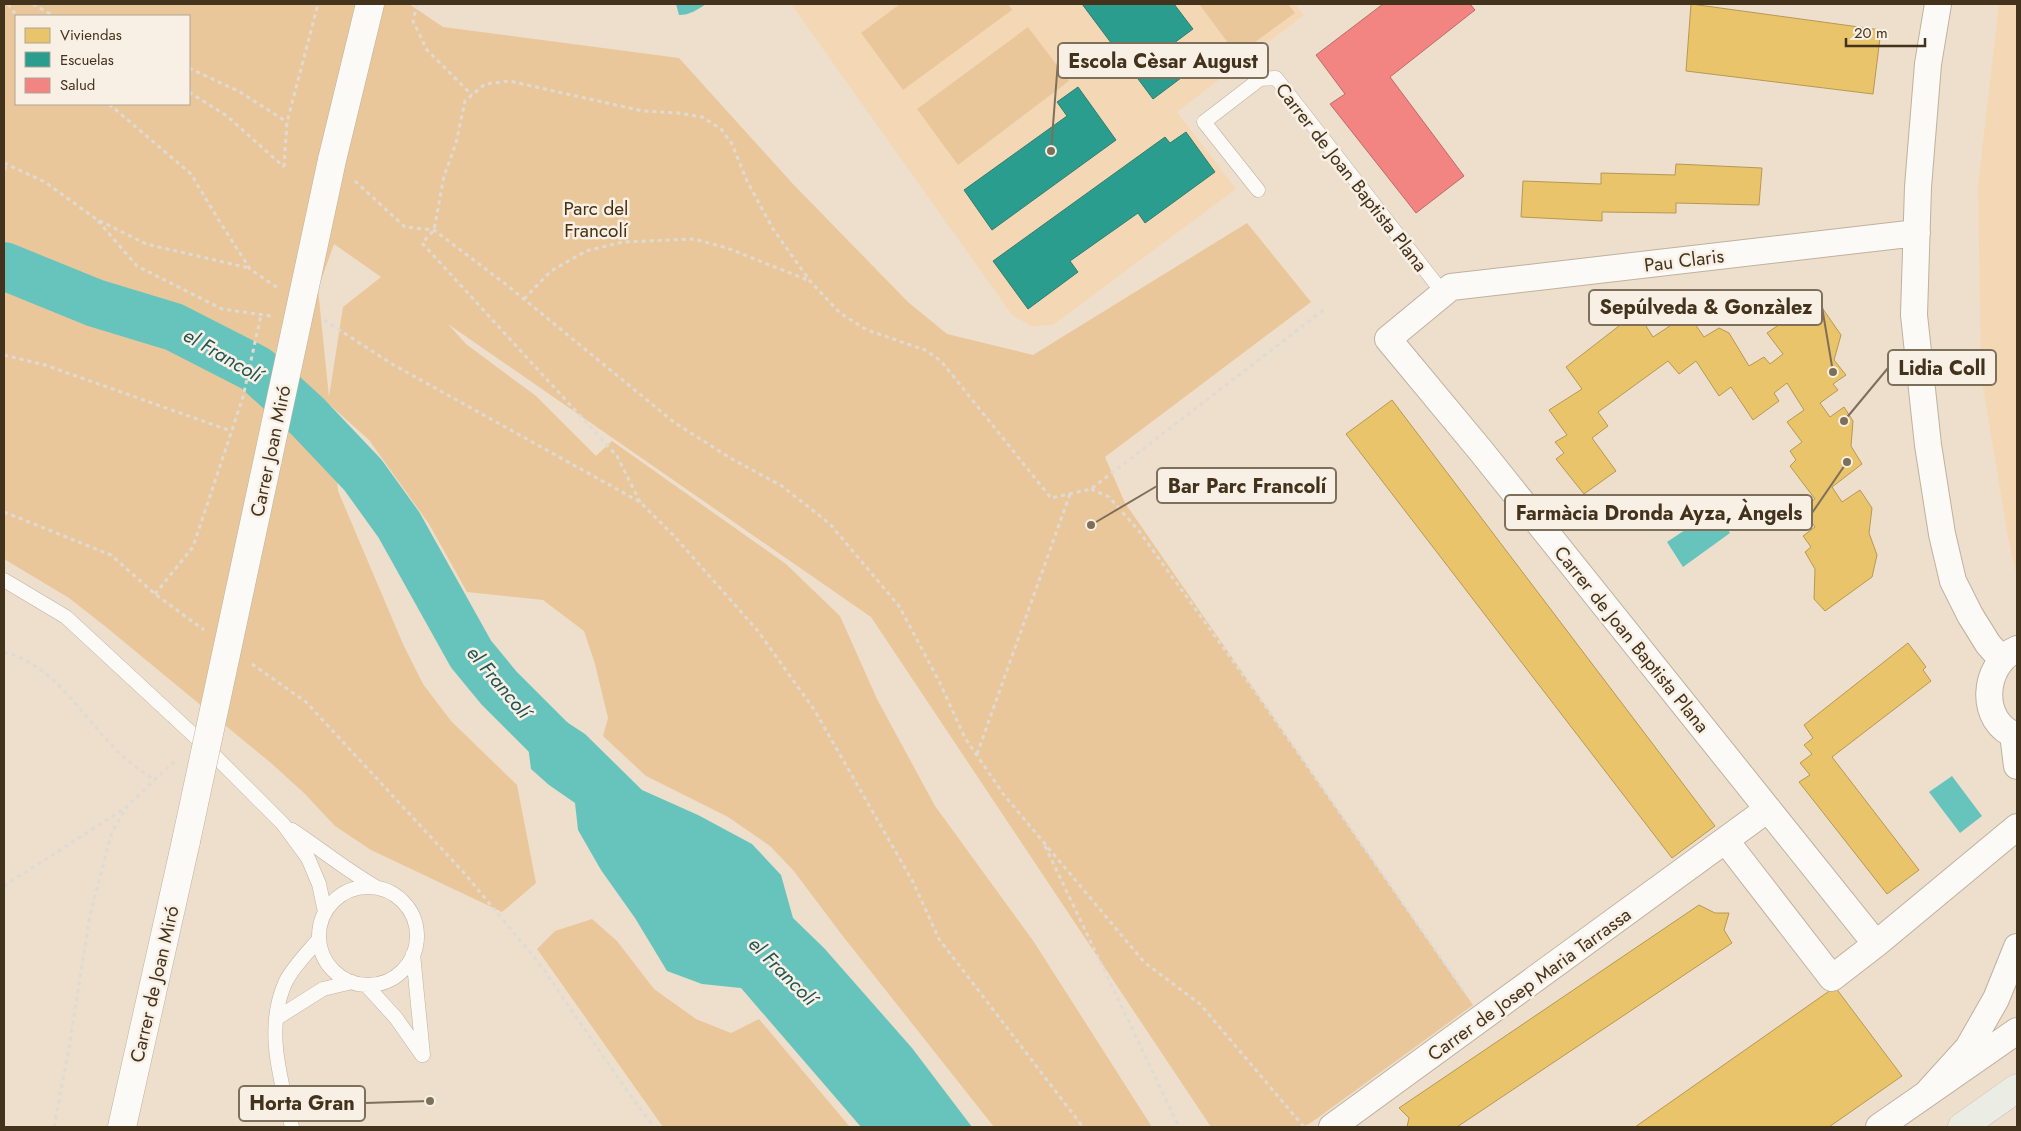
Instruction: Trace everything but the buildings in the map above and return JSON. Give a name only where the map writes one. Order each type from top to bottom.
[{"type":"main road","points":[[1962,1127],[2017,1088]]},
{"type":"street","name":"Carrer Joan Miró","points":[[186,842],[332,160],[370,4]]},
{"type":"street","points":[[1938,4],[1928,64],[1917,233],[1914,315],[1928,445],[1942,534],[1954,581],[1961,598],[1988,644],[2010,654],[1994,671],[1990,683],[1989,696],[1990,704],[1999,722],[2015,735],[2017,766]]},
{"type":"street","name":"Pau Claris","points":[[1447,290],[1917,233]]},
{"type":"street","name":"Carrer de Joan Baptista Plana","points":[[1447,290],[1388,339],[1481,451],[1876,944]]},
{"type":"street","points":[[1768,809],[1726,841],[1832,978],[2017,827]]},
{"type":"street","name":"Carrer de Josep Maria Tarrassa","points":[[1332,1127],[1726,841]]},
{"type":"street","name":"Carrer de Joan Miró","points":[[122,1127],[186,842]]},
{"type":"street","points":[[1929,1092],[1968,1048],[1996,999],[2017,947]]},
{"type":"street","points":[[1879,1127],[2017,1031]]},
{"type":"lane","name":"Carrer de Joan Baptista Plana","points":[[1258,190],[1204,122],[1260,79],[1276,78],[1447,290]]},
{"type":"lane","points":[[4,580],[66,617],[131,675],[284,824],[308,858],[318,884],[325,912]]},
{"type":"lane","points":[[284,824],[317,846],[350,872],[403,901],[411,913],[416,926],[417,940],[414,954],[423,1055],[396,1018],[359,984],[340,976],[329,966],[322,953],[319,939],[320,925],[325,912],[334,900],[347,892],[362,887],[378,888]]},
{"type":"lane","points":[[292,1127],[279,1072],[274,1038],[279,1001],[287,980],[319,939]]},
{"type":"lane","points":[[277,1018],[324,988],[380,983],[394,977],[406,967],[414,954]]},
{"type":"path","points":[[8,4],[16,15]]},
{"type":"path","points":[[33,4],[52,15]]},
{"type":"path","points":[[190,93],[228,116],[284,167],[287,122],[318,4]]},
{"type":"path","points":[[416,4],[413,22],[427,50],[472,95]]},
{"type":"path","points":[[190,68],[240,92],[287,122]]},
{"type":"path","points":[[640,502],[617,456],[422,243],[434,230],[444,176],[456,142],[465,101],[485,84],[509,81],[643,111],[702,116],[721,129],[732,144],[747,181],[773,229],[810,281],[840,313],[867,330],[925,350],[941,361],[1051,498],[1091,489],[1326,308]]},
{"type":"path","points":[[110,105],[191,174],[250,269],[281,291]]},
{"type":"path","points":[[332,160],[404,227],[434,230],[524,299],[675,422],[732,459],[782,486],[830,524],[899,606],[965,738],[1004,795],[1144,962],[1200,1004],[1304,1127]]},
{"type":"path","points":[[4,170],[6,164],[45,182],[96,219],[146,244],[250,269]]},
{"type":"path","points":[[96,219],[137,266],[222,309],[279,317]]},
{"type":"path","points":[[524,299],[551,271],[586,251],[623,242],[652,240],[694,240],[727,248],[810,281]]},
{"type":"path","points":[[155,594],[192,547],[245,384],[261,315]]},
{"type":"path","points":[[318,315],[392,364],[640,502],[675,537],[758,631],[809,703],[868,800],[913,882],[939,939],[1083,1127]]},
{"type":"path","points":[[324,324],[333,325]]},
{"type":"path","points":[[4,355],[45,364],[231,431]]},
{"type":"path","points":[[1091,489],[1109,496],[1139,531],[1259,697],[1467,995]]},
{"type":"path","points":[[977,754],[1070,494]]},
{"type":"path","points":[[4,512],[111,555],[155,594],[210,634]]},
{"type":"path","points":[[4,652],[20,656],[54,681],[126,759],[154,780]]},
{"type":"path","points":[[250,662],[306,702],[465,874],[542,967],[654,1127]]},
{"type":"path","points":[[4,886],[127,806],[200,741]]},
{"type":"path","points":[[54,1127],[69,1048],[90,915],[112,832],[127,806]]},
{"type":"path","points":[[1043,841],[1179,1127]]},
{"type":"shaded area","points":[[791,4],[1295,4],[1304,15],[1177,112],[1236,189],[1053,325],[1031,326],[1012,315]]},
{"type":"shaded area","points":[[1999,4],[2017,4],[2017,578],[2008,537],[1981,375],[1978,185]]},
{"type":"green space","name":"Parc del Francolí","points":[[4,4],[409,4],[443,27],[679,58],[792,183],[908,302],[947,334],[1033,355],[1247,223],[1311,302],[1105,457],[1125,503],[1473,1005],[1303,1127],[1211,1127],[871,617],[448,324],[466,344],[536,396],[596,456],[612,441],[786,564],[840,616],[877,699],[935,806],[1034,942],[1152,1127],[994,1127],[793,870],[770,846],[728,817],[646,776],[603,736],[608,718],[595,664],[584,631],[543,600],[467,592],[429,524],[369,440],[330,405],[338,491],[403,644],[423,684],[451,721],[517,785],[536,883],[502,912],[371,850],[335,826],[304,793],[271,763],[69,598],[4,559]],"holes":[[[334,244],[381,277],[343,307],[329,397],[318,289]]]},
{"type":"green space","points":[[900,4],[1008,4],[1012,10],[903,90],[861,33]]},
{"type":"green space","points":[[1199,4],[1288,4],[1295,13],[1237,55]]},
{"type":"green space","points":[[1028,27],[1069,81],[958,165],[917,109]]},
{"type":"green space","points":[[592,919],[617,941],[654,989],[696,1019],[731,1033],[759,1019],[850,1127],[663,1127],[537,949],[555,931]]},
{"type":"water","points":[[676,4],[706,4],[690,13],[679,15]]},
{"type":"water","points":[[1715,510],[1730,533],[1683,567],[1667,542]]},
{"type":"water","points":[[559,717],[585,734],[642,790],[698,815],[752,844],[781,875],[793,918],[824,948],[912,1048],[972,1127],[861,1127],[741,988],[702,984],[667,971],[635,918],[601,870],[578,830],[575,803],[549,785],[531,769],[528,746]]},
{"type":"water","points":[[1952,776],[1982,816],[1960,833],[1929,792]]},
{"type":"waterway","name":"el Francolí","points":[[4,266],[95,303],[174,327],[256,369],[308,417],[363,475],[399,525],[471,654],[499,688],[589,778]]},
{"type":"place","name":"Escola Cèsar August","points":[[1051,151]]},
{"type":"place","name":"Sepúlveda & Gonzàlez","points":[[1833,372]]},
{"type":"place","name":"Lidia Coll","points":[[1844,421]]},
{"type":"place","name":"Farmàcia Dronda Ayza, Àngels","points":[[1847,462]]},
{"type":"place","name":"Bar Parc Francolí","points":[[1091,525]]},
{"type":"place","name":"Horta Gran","points":[[430,1101]]}]
